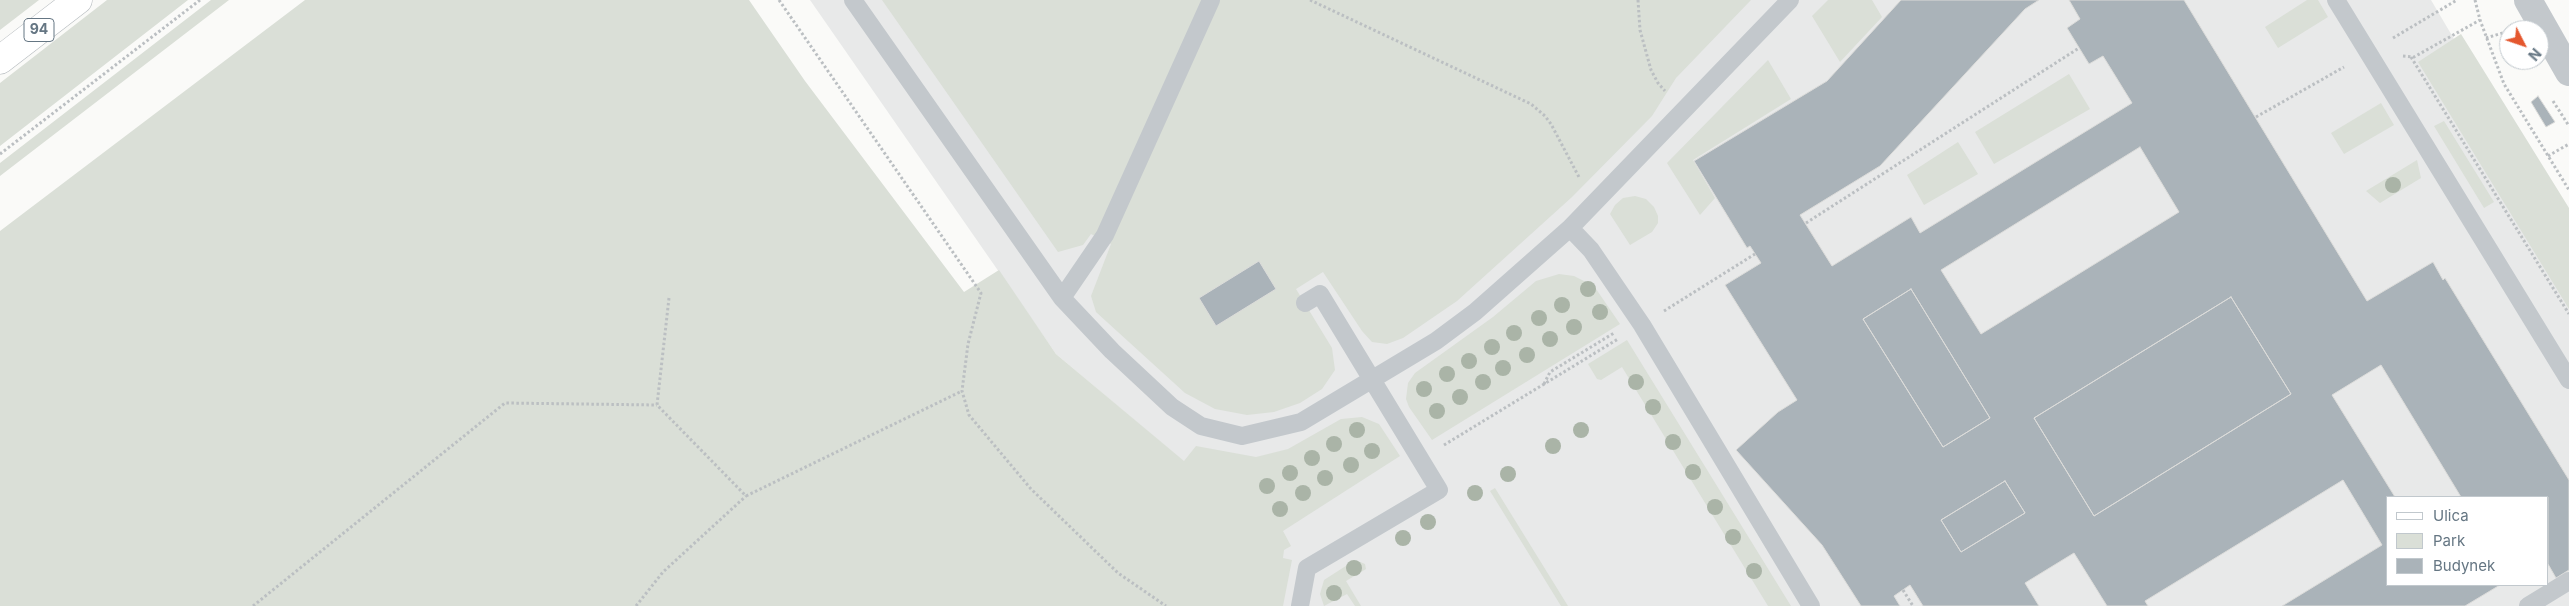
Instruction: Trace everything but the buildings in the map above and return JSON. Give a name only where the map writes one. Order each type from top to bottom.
[{"type":"main road","name":"94","points":[[0,60],[78,0]]},
{"type":"street","points":[[2528,0],[2569,72]]},
{"type":"lane","points":[[853,0],[1062,298],[1112,351],[1172,407],[1201,426],[1242,436],[1301,422],[1455,328],[1570,228],[1790,0]]},
{"type":"lane","points":[[1062,298],[1104,235],[1211,0]]},
{"type":"lane","points":[[2336,0],[2569,380]]},
{"type":"lane","points":[[1570,228],[1591,250],[1642,325],[1811,606]]},
{"type":"lane","points":[[1300,606],[1307,568],[1439,490],[1320,294],[1305,303]]},
{"type":"lane","points":[[2528,606],[2569,581]]},
{"type":"path","points":[[0,154],[200,0]]},
{"type":"path","points":[[779,0],[981,293],[968,344],[962,391],[969,415],[1031,489],[1118,573],[1166,606]]},
{"type":"path","points":[[1310,0],[1531,104],[1551,124],[1594,204]]},
{"type":"path","points":[[1638,0],[1640,30],[1651,70],[1658,83],[1684,108]]},
{"type":"path","points":[[2432,14],[2457,0]]},
{"type":"path","points":[[2475,0],[2486,38],[2504,84],[2569,190]]},
{"type":"path","points":[[2480,20],[2412,57],[2569,314]]},
{"type":"path","points":[[2486,38],[2499,34]]},
{"type":"path","points":[[1806,223],[2079,48]]},
{"type":"path","points":[[2548,156],[2569,144]]},
{"type":"path","points":[[1642,325],[1755,254]]},
{"type":"path","points":[[657,405],[669,298]]},
{"type":"path","points":[[1543,385],[1550,372],[1616,332]]},
{"type":"path","points":[[1420,459],[1621,338]]},
{"type":"path","points":[[636,606],[663,572],[746,496],[962,391]]},
{"type":"path","points":[[253,606],[505,403],[657,405],[746,496]]},
{"type":"path","points":[[1903,590],[1913,606]]},
{"type":"shaded area","points":[[810,0],[2431,0],[2569,234],[2569,606],[1274,606],[1273,537],[1056,354]]},
{"type":"green space","points":[[0,0],[39,0],[0,30]]},
{"type":"green space","points":[[107,0],[188,0],[0,146],[0,83]]},
{"type":"green space","points":[[211,0],[229,0],[0,176],[0,163]]},
{"type":"green space","points":[[305,0],[749,0],[805,81],[964,292],[999,270],[1056,354],[1184,461],[1196,446],[1256,457],[1288,449],[1341,419],[1362,417],[1379,424],[1400,456],[1283,531],[1291,546],[1284,550],[1283,558],[1292,560],[1283,606],[0,606],[0,231]]},
{"type":"green space","points":[[882,0],[1751,0],[1676,78],[1652,116],[1572,197],[1457,301],[1403,338],[1387,344],[1372,342],[1362,331],[1323,272],[1296,289],[1332,348],[1335,370],[1322,389],[1300,403],[1274,412],[1247,415],[1215,409],[1185,393],[1096,312],[1091,296],[1111,244],[1091,234],[1083,245],[1058,252]]},
{"type":"green space","points":[[1828,0],[1872,0],[1882,17],[1840,62],[1812,16]]},
{"type":"green space","points":[[2307,0],[2318,0],[2328,17],[2278,48],[2265,27]]},
{"type":"green space","points":[[2461,34],[2569,208],[2569,309],[2418,62]]},
{"type":"green space","points":[[1768,60],[1791,99],[1693,160],[1715,198],[1700,215],[1667,163]]},
{"type":"green space","points":[[2069,74],[2090,109],[1994,164],[1975,132]]},
{"type":"green space","points":[[2381,103],[2394,125],[2344,154],[2331,133]]},
{"type":"green space","points":[[2444,121],[2494,202],[2484,208],[2434,126]]},
{"type":"green space","points":[[1958,142],[1978,174],[1924,205],[1907,175]]},
{"type":"green space","points":[[2417,160],[2421,178],[2380,203],[2366,191]]},
{"type":"green space","points":[[1635,196],[1646,199],[1654,207],[1658,216],[1658,223],[1652,232],[1630,245],[1610,214],[1615,205],[1623,198]]},
{"type":"green space","points":[[1559,274],[1574,276],[1594,286],[1620,324],[1432,440],[1409,407],[1406,399],[1408,383],[1415,373],[1493,317],[1536,281]]},
{"type":"green space","points":[[1627,340],[1791,606],[1768,606],[1622,367],[1601,380],[1597,379],[1588,364]]},
{"type":"green space","points":[[1495,488],[1568,606],[1561,606],[1490,491]]},
{"type":"green space","points":[[1358,561],[1365,564],[1366,569],[1346,581],[1361,606],[1355,606],[1347,594],[1324,606],[1320,594],[1324,580],[1352,562]]}]
